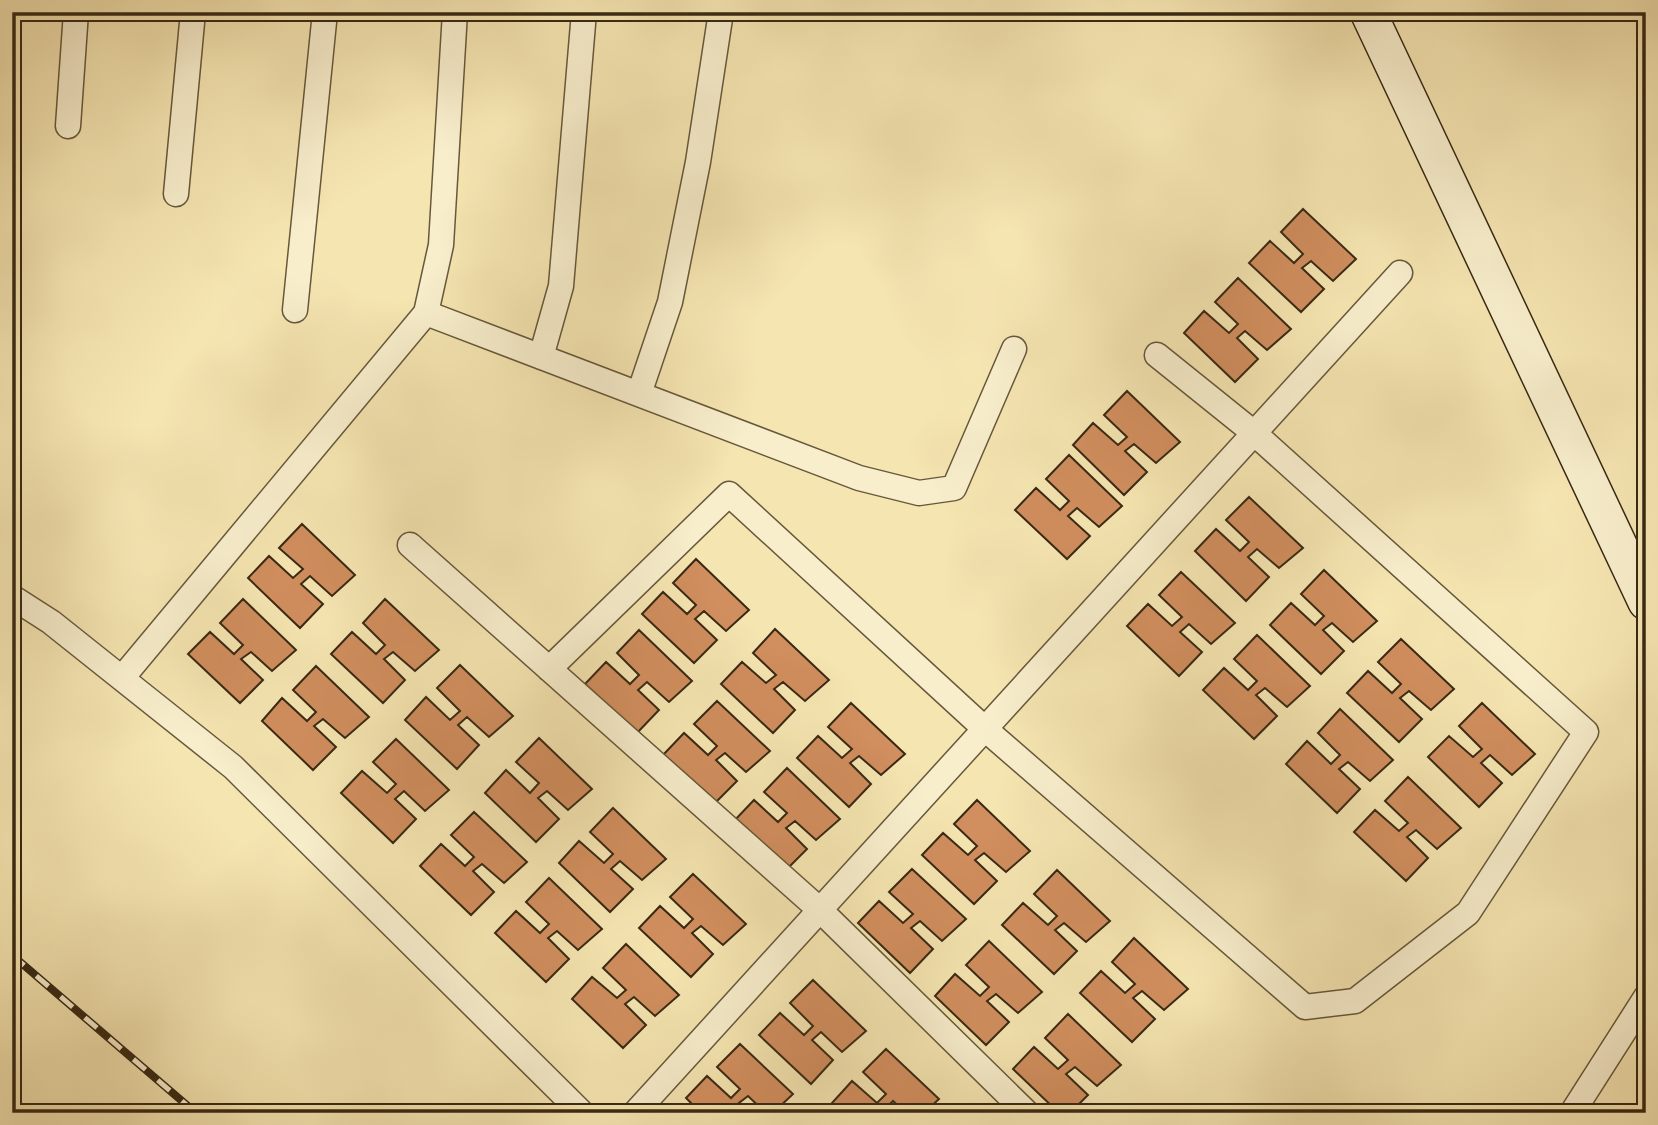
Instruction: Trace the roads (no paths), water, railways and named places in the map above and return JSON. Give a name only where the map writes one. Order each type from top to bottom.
[{"type":"main road","points":[[1368,12],[1646,602]]},
{"type":"street","points":[[68,126],[76,12]]},
{"type":"street","points":[[176,194],[193,12]]},
{"type":"street","points":[[295,310],[325,12]]},
{"type":"street","points":[[122,678],[426,313],[441,245],[455,12]]},
{"type":"street","points":[[541,357],[561,286],[584,12]]},
{"type":"street","points":[[639,394],[670,302],[698,163],[721,12]]},
{"type":"street","points":[[635,1113],[1400,273]]},
{"type":"street","points":[[426,313],[859,478],[919,493],[954,488],[1014,349]]},
{"type":"street","points":[[549,669],[729,494],[985,729],[1305,1007],[1355,1001],[1468,913],[1586,732],[1254,433],[1157,355]]},
{"type":"street","points":[[411,545],[820,910],[1027,1113]]},
{"type":"street","points":[[12,597],[51,622],[233,767],[582,1113]]},
{"type":"street","points":[[1572,1113],[1646,997]]},
{"type":"railway","points":[[12,955],[196,1113]]}]
